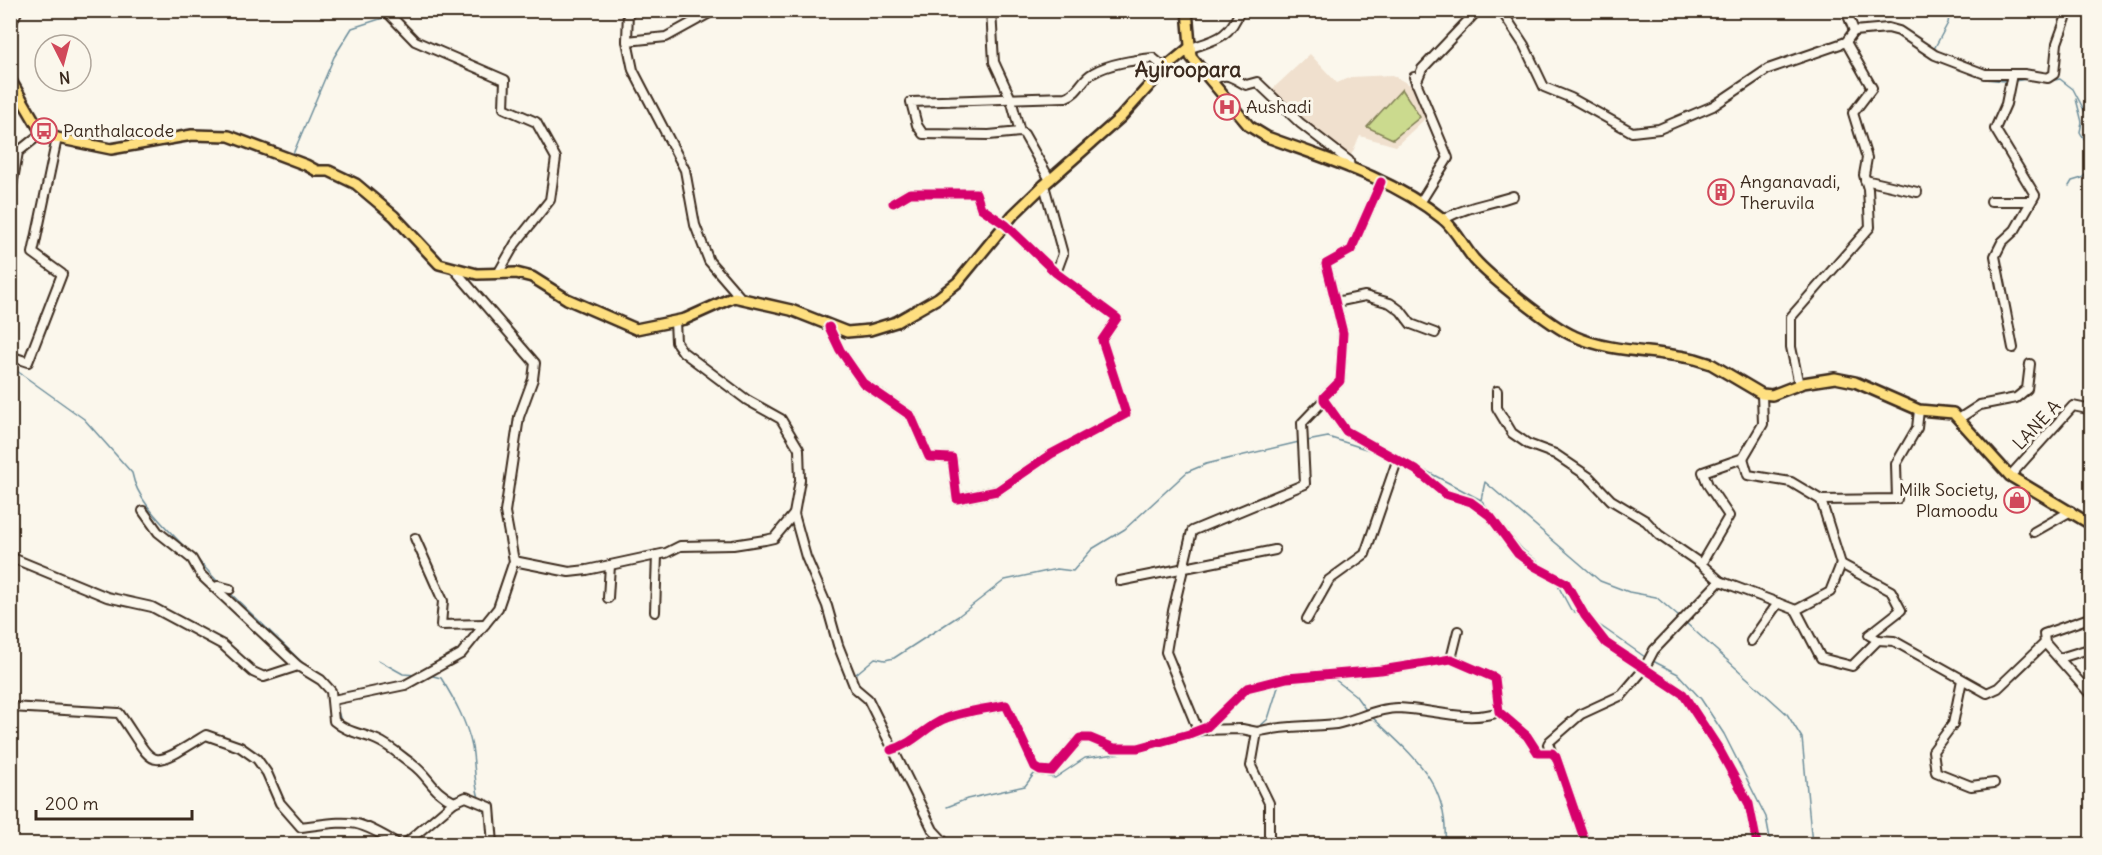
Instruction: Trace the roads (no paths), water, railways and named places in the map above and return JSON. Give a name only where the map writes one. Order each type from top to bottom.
[{"type":"main road","points":[[1187,10],[1188,49],[1191,57],[1233,108],[1258,132],[1350,168],[1420,203],[1443,220],[1475,260],[1572,335],[1590,343],[1666,352],[1695,359],[1711,364],[1762,394],[1772,395],[1799,385],[1835,378],[1855,382],[1919,410],[1953,413],[1960,418],[2010,476],[2072,511],[2091,525]]},
{"type":"main road","points":[[10,79],[38,127],[57,138],[111,149],[192,135],[229,136],[317,171],[329,171],[356,184],[394,216],[439,264],[477,274],[499,272],[532,278],[567,299],[636,329],[675,321],[734,297],[791,310],[829,327],[848,332],[870,330],[896,322],[938,298],[958,282],[1006,225],[1047,182],[1121,117],[1165,68],[1188,49]]},
{"type":"street","points":[[10,26],[18,10]]},
{"type":"street","points":[[385,10],[415,41],[505,80],[504,108],[536,122],[556,158],[550,200],[514,244],[499,272]]},
{"type":"street","points":[[628,10],[627,41],[633,70],[685,170],[694,225],[709,261],[741,298]]},
{"type":"street","points":[[627,41],[666,37],[715,10]]},
{"type":"street","points":[[991,10],[994,62],[1011,99],[1020,132],[1024,134],[1047,182],[1063,254],[1056,273]]},
{"type":"street","points":[[1188,49],[1208,45],[1221,37],[1231,27],[1240,10]]},
{"type":"street","points":[[1420,203],[1448,158],[1415,80],[1422,69],[1478,10]]},
{"type":"street","points":[[1501,10],[1524,45],[1544,87],[1570,98],[1632,132],[1659,129],[1713,106],[1768,69],[1846,42],[1854,31],[1888,28],[1899,31],[1945,59],[1985,74],[2048,78],[2054,74],[2056,43],[2069,10]]},
{"type":"street","points":[[1846,10],[1854,31]]},
{"type":"street","points":[[1799,385],[1793,367],[1790,320],[1870,227],[1865,180],[1867,158],[1853,113],[1872,88],[1846,42]]},
{"type":"street","points":[[1020,132],[989,135],[923,134],[917,125],[911,102],[1066,97],[1076,93],[1092,73],[1156,58],[1165,68]]},
{"type":"street","points":[[1211,81],[1223,74],[1230,74],[1246,85],[1257,82],[1300,123],[1349,161],[1350,168]]},
{"type":"street","points":[[2012,74],[2006,104],[1995,129],[2035,195],[2015,230],[2002,242],[1995,256],[2013,348]]},
{"type":"street","points":[[10,197],[18,152],[44,131]]},
{"type":"street","points":[[10,356],[28,362],[62,274],[33,254],[57,138]]},
{"type":"street","points":[[1865,180],[1917,192]]},
{"type":"street","points":[[1198,730],[1166,652],[1192,531],[1305,484],[1302,423],[1340,381],[1343,333],[1326,264],[1351,250],[1381,182]]},
{"type":"street","points":[[829,327],[840,350],[863,383],[910,416],[929,457],[952,458],[957,499],[997,491],[1051,454],[1126,414],[1102,340],[1117,318],[1056,273],[1006,225],[981,208],[976,193],[909,194],[893,203]]},
{"type":"street","points":[[1443,220],[1460,210],[1477,208],[1513,195]]},
{"type":"street","points":[[1991,201],[2030,201]]},
{"type":"street","points":[[333,700],[405,685],[461,654],[498,608],[514,561],[505,512],[519,417],[533,380],[536,363],[496,320],[454,269]]},
{"type":"street","points":[[1336,302],[1365,296],[1390,303],[1401,311],[1411,324],[1435,333]]},
{"type":"street","points":[[675,321],[676,342],[692,361],[747,400],[780,419],[800,449],[800,480],[794,514],[806,557],[855,688],[868,699],[891,750],[942,844]]},
{"type":"street","points":[[1960,418],[1980,405],[2016,398],[2027,389],[2030,364]]},
{"type":"street","points":[[1497,391],[1497,408],[1512,433],[1528,444],[1555,454],[1579,470],[1611,500],[1646,521],[1659,535],[1701,564],[1720,581],[1796,610],[1824,660],[1852,666],[1878,640]]},
{"type":"street","points":[[1701,564],[1729,516],[1708,485],[1703,472],[1743,458],[1763,424],[1762,394]]},
{"type":"street","points":[[1324,400],[1346,431],[1416,470],[1445,494],[1471,502],[1490,516],[1518,554],[1534,566],[1566,583],[1601,638],[1683,694],[1713,740],[1749,804],[1757,844]]},
{"type":"street","name":"LANE A","points":[[2010,476],[2073,406],[2091,410]]},
{"type":"street","points":[[1743,458],[1748,475],[1791,482],[1821,500],[1897,499],[1896,464],[1917,428],[1919,410]]},
{"type":"street","points":[[1307,619],[1329,580],[1365,554],[1397,461]]},
{"type":"street","points":[[1796,610],[1830,592],[1841,564],[1821,500]]},
{"type":"street","points":[[143,511],[158,532],[192,559],[201,575],[298,666],[321,680],[331,691],[334,721],[343,728],[378,740],[390,748],[413,765],[440,796],[454,802]]},
{"type":"street","points":[[2034,532],[2072,511]]},
{"type":"street","points":[[514,561],[569,572],[657,555],[680,546],[733,545],[774,537],[794,514]]},
{"type":"street","points":[[415,538],[443,601],[441,625],[484,624]]},
{"type":"street","points":[[1120,581],[1275,550]]},
{"type":"street","points":[[655,612],[657,555]]},
{"type":"street","points":[[10,557],[107,597],[152,607],[223,645],[253,672],[264,677],[298,666]]},
{"type":"street","points":[[1841,564],[1891,591],[1901,610],[1869,635],[1878,640],[1894,640],[1987,693],[1998,688],[2045,643]]},
{"type":"street","points":[[608,598],[610,565]]},
{"type":"street","points":[[1586,844],[1573,799],[1556,757],[1548,744],[1581,714],[1622,695],[1644,669],[1654,650],[1720,581]]},
{"type":"street","points":[[218,586],[230,589]]},
{"type":"street","points":[[1750,641],[1778,603]]},
{"type":"street","points":[[2091,617],[2044,634],[2045,643],[2088,687],[2091,696]]},
{"type":"street","points":[[1452,659],[1458,631]]},
{"type":"street","points":[[2060,658],[2091,648]]},
{"type":"street","points":[[891,750],[917,739],[930,727],[946,718],[1006,705],[1035,767],[1048,772],[1056,768],[1075,743],[1084,737],[1114,748],[1138,748],[1207,727],[1247,688],[1261,684],[1287,678],[1381,670],[1452,659],[1495,678],[1499,712],[1527,736],[1538,753],[1552,753]]},
{"type":"street","points":[[1962,680],[1953,724],[1934,751],[1936,772],[1971,786],[1994,783]]},
{"type":"street","points":[[10,708],[119,713],[143,751],[153,759],[162,760],[172,756],[206,735],[224,739],[257,759],[267,773],[280,803],[301,827],[354,821],[370,827],[398,844]]},
{"type":"street","points":[[1198,730],[1242,729],[1257,732],[1270,728],[1336,724],[1396,708],[1482,718],[1499,712]]},
{"type":"street","points":[[1257,732],[1251,766],[1269,802],[1269,844]]},
{"type":"street","points":[[405,844],[454,802],[466,797],[490,807],[493,844]]},
{"type":"waterway","points":[[1934,49],[1948,23],[1950,10]]},
{"type":"waterway","points":[[293,154],[334,57],[352,28],[386,17]]},
{"type":"waterway","points":[[1968,71],[1985,79],[2005,81]]},
{"type":"waterway","points":[[2014,81],[2028,79],[2044,81]]},
{"type":"waterway","points":[[2049,81],[2060,79],[2073,89],[2092,125]]},
{"type":"waterway","points":[[2076,99],[2082,122],[2080,132],[2092,153]]},
{"type":"waterway","points":[[2069,186],[2072,181],[2082,178],[2089,171],[2089,152]]},
{"type":"waterway","points":[[10,366],[84,419],[132,473],[135,485],[148,507],[191,554]]},
{"type":"waterway","points":[[1307,441],[1328,437],[1369,450]]},
{"type":"waterway","points":[[856,674],[875,658],[885,660],[894,658],[957,617],[1005,580],[1057,569],[1073,571],[1092,549],[1125,529],[1187,472],[1206,464],[1299,442]]},
{"type":"waterway","points":[[1409,462],[1481,500],[1485,482],[1600,581],[1629,592],[1656,597],[1679,617]]},
{"type":"waterway","points":[[1482,501],[1522,549],[1550,571]]},
{"type":"waterway","points":[[197,559],[218,582]]},
{"type":"waterway","points":[[1556,582],[1571,610],[1579,614]]},
{"type":"waterway","points":[[228,591],[307,667]]},
{"type":"waterway","points":[[1595,622],[1645,657]]},
{"type":"waterway","points":[[1686,623],[1787,714],[1802,738],[1812,844]]},
{"type":"waterway","points":[[378,660],[403,674],[417,675]]},
{"type":"waterway","points":[[1653,661],[1678,674],[1701,699],[1724,734],[1766,817],[1771,844]]},
{"type":"waterway","points":[[433,676],[441,678],[467,729],[472,747],[479,798]]},
{"type":"waterway","points":[[1258,728],[1268,719],[1279,684],[1333,678],[1355,695],[1366,710]]},
{"type":"waterway","points":[[326,680],[333,690]]},
{"type":"waterway","points":[[336,705],[341,721],[348,726]]},
{"type":"waterway","points":[[1373,718],[1415,759],[1435,788],[1445,823],[1445,844]]},
{"type":"waterway","points":[[1169,743],[1214,733]]},
{"type":"waterway","points":[[947,807],[967,799],[1025,786],[1034,774],[1055,778],[1085,758],[1132,752]]},
{"type":"waterway","points":[[451,796],[461,795]]},
{"type":"waterway","points":[[482,808],[487,819],[488,844]]},
{"type":"place","name":"Aushadi","points":[[1227,107]]},
{"type":"place","name":"Panthalacode","points":[[44,131]]},
{"type":"place","name":"Anganavadi, Theruvila","points":[[1721,192]]},
{"type":"place","name":"Milk Society, Plamoodu","points":[[2017,500]]},
{"type":"district","name":"Ayiroopara","points":[[1188,70]]}]
